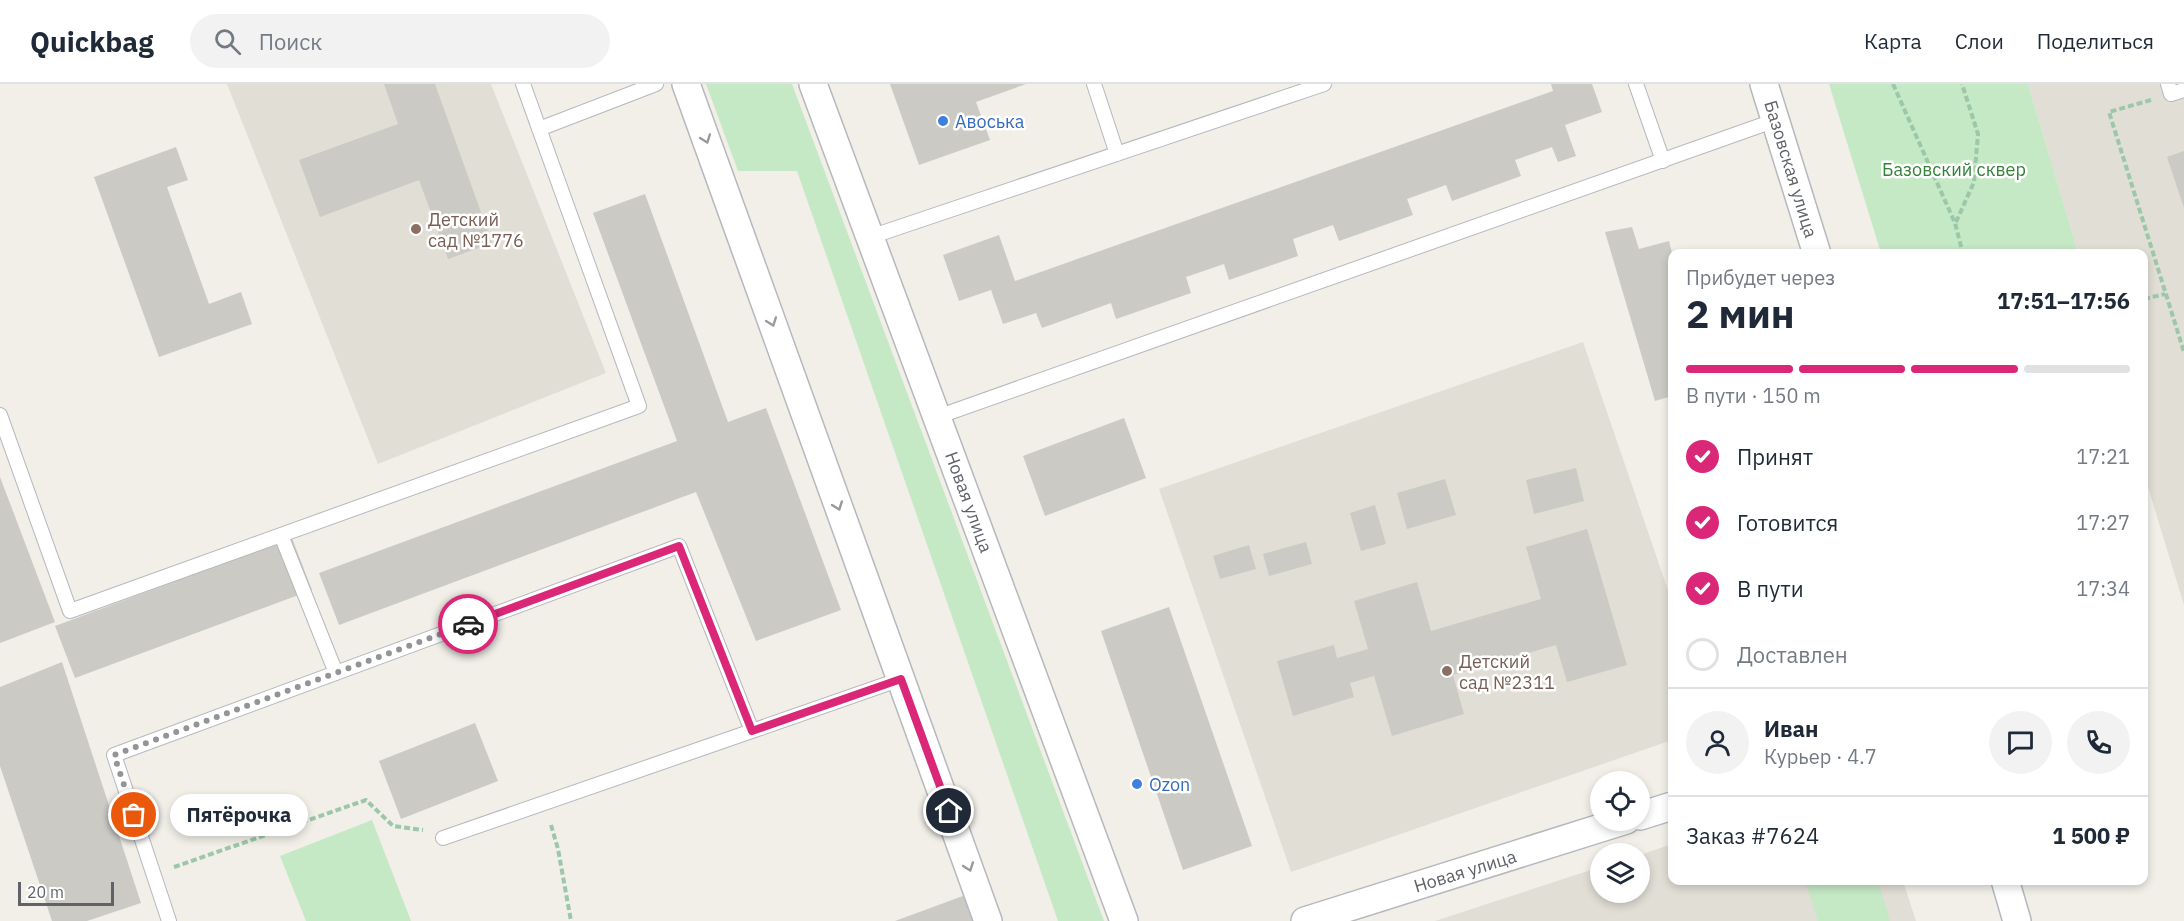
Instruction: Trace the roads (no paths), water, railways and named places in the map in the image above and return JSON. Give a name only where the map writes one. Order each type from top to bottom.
[{"type":"street","points":[[686,84],[988,921]]},
{"type":"street","name":"Новая улица","points":[[813,84],[1124,921]]},
{"type":"street","name":"Базовская улица","points":[[1764,84],[1815,249]]},
{"type":"street","points":[[1650,813],[1668,807]]},
{"type":"street","name":"Новая улица","points":[[1305,921],[1591,831]]},
{"type":"street","points":[[2006,885],[2017,921]]},
{"type":"lane","points":[[0,415],[70,611],[639,406],[523,84]]},
{"type":"lane","points":[[539,129],[656,84]]},
{"type":"lane","points":[[1094,84],[1117,154]]},
{"type":"lane","points":[[870,237],[1324,84]]},
{"type":"lane","points":[[1636,84],[1663,160]]},
{"type":"lane","points":[[937,417],[1776,120]]},
{"type":"lane","points":[[281,535],[336,673]]},
{"type":"lane","points":[[169,921],[114,755],[679,546],[752,731]]},
{"type":"lane","points":[[443,838],[901,679]]},
{"type":"place","name":"Авоська","points":[[943,121]]},
{"type":"place","name":"Детский сад №1776","points":[[416,229]]},
{"type":"place","name":"Детский сад №2311","points":[[1447,671]]},
{"type":"place","name":"Ozon","points":[[1137,784]]},
{"type":"place","name":"Пятёрочка","points":[[134,815]]},
{"type":"park label","name":"Базовский сквер","points":[[1954,169]]}]
